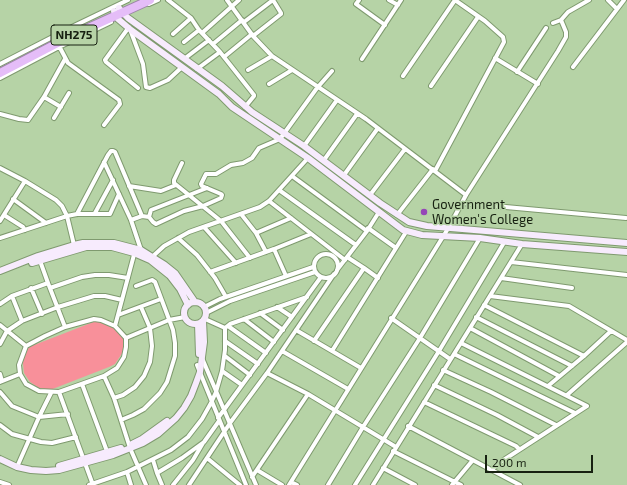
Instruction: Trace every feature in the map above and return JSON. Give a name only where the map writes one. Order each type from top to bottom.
[{"type":"highway","name":"NH275","points":[[0,73],[119,13],[138,0]]},
{"type":"highway","name":"NH275","points":[[0,68],[70,31],[150,0]]},
{"type":"street","points":[[0,64],[128,0]]},
{"type":"street","points":[[119,13],[158,0]]},
{"type":"street","points":[[168,0],[191,18],[254,95],[245,107]]},
{"type":"street","points":[[227,0],[252,35],[272,56],[378,128],[466,195]]},
{"type":"street","points":[[184,42],[201,31],[239,0]]},
{"type":"street","points":[[213,44],[273,0],[281,14],[224,57]]},
{"type":"street","points":[[358,0],[356,4],[385,25]]},
{"type":"street","points":[[389,0],[398,5]]},
{"type":"street","points":[[362,59],[401,0]]},
{"type":"street","points":[[397,215],[434,170],[504,42],[504,39],[485,21],[455,0],[403,76]]},
{"type":"street","points":[[553,23],[561,20],[568,12],[588,0]]},
{"type":"street","points":[[608,0],[617,9]]},
{"type":"street","points":[[573,67],[624,0]]},
{"type":"street","points":[[119,13],[130,28],[219,94],[232,107],[308,158],[406,232],[422,235],[480,238],[522,244],[627,252]]},
{"type":"street","points":[[119,13],[222,86],[245,107],[324,160],[397,215],[409,222],[416,224],[627,243]]},
{"type":"street","points":[[431,86],[478,17]]},
{"type":"street","points":[[173,34],[191,18]]},
{"type":"street","points":[[297,485],[290,484],[391,318],[449,227],[466,195],[538,84],[566,37],[566,32],[561,20]]},
{"type":"street","points":[[130,28],[130,32],[143,64],[146,87],[150,88],[168,80],[182,67]]},
{"type":"street","points":[[130,28],[104,60],[138,88]]},
{"type":"street","points":[[517,72],[546,28]]},
{"type":"street","points":[[184,59],[209,40]]},
{"type":"street","points":[[0,78],[58,45],[65,58],[75,69],[119,100],[120,104],[104,125]]},
{"type":"street","points":[[197,69],[220,52]]},
{"type":"street","points":[[248,70],[272,56]]},
{"type":"street","points":[[0,114],[28,120],[44,97],[65,58]]},
{"type":"street","points":[[495,58],[538,84]]},
{"type":"street","points":[[269,84],[292,70]]},
{"type":"street","points":[[207,188],[151,210],[149,217],[152,222],[156,224],[184,211],[203,206],[222,197],[221,194],[207,188],[202,186],[201,184],[206,174],[216,174],[230,165],[243,163],[252,158],[259,148],[280,139],[332,70]]},
{"type":"street","points":[[54,118],[70,93]]},
{"type":"street","points":[[44,97],[61,106]]},
{"type":"street","points":[[304,146],[336,100]]},
{"type":"street","points":[[324,160],[357,114]]},
{"type":"street","points":[[344,175],[378,128]]},
{"type":"street","points":[[370,195],[405,148]]},
{"type":"street","points":[[78,214],[111,151],[115,152],[142,216]]},
{"type":"street","points":[[151,259],[164,246],[189,232],[260,207],[269,201],[308,158]]},
{"type":"street","points":[[104,162],[131,220],[137,250],[115,326]]},
{"type":"street","points":[[182,163],[174,183],[221,221],[250,258]]},
{"type":"street","points":[[0,168],[26,181],[56,200],[62,206],[67,216],[74,245]]},
{"type":"street","points":[[292,176],[367,230],[396,248]]},
{"type":"street","points":[[95,213],[113,180]]},
{"type":"street","points":[[0,221],[26,181]]},
{"type":"street","points":[[129,186],[161,190],[176,185]]},
{"type":"street","points":[[279,190],[356,245]]},
{"type":"street","points":[[0,238],[67,216],[95,213],[110,214],[119,194]]},
{"type":"street","points":[[13,199],[46,223]]},
{"type":"street","points":[[269,201],[346,259],[364,268],[378,278]]},
{"type":"street","points":[[462,203],[626,218]]},
{"type":"street","points":[[189,485],[230,423],[379,212]]},
{"type":"street","points":[[241,214],[256,233],[266,252]]},
{"type":"street","points":[[4,215],[23,227],[25,230]]},
{"type":"street","points":[[131,220],[142,216],[149,217]]},
{"type":"street","points":[[256,233],[291,218]]},
{"type":"street","points":[[204,227],[236,263]]},
{"type":"street","points":[[332,351],[406,232]]},
{"type":"street","points":[[210,272],[274,250],[311,234]]},
{"type":"street","points":[[178,238],[198,255],[226,297]]},
{"type":"street","points":[[328,485],[420,338],[480,238]]},
{"type":"street","points":[[574,238],[574,248]]},
{"type":"street","points":[[354,485],[439,351],[505,242]]},
{"type":"street","points":[[0,271],[74,245],[114,243],[137,250],[175,273],[195,302],[202,305],[204,342],[193,382],[182,406],[164,424],[129,447]]},
{"type":"street","points":[[374,484],[408,426],[522,244]]},
{"type":"street","points":[[0,276],[39,258],[86,247],[100,246],[137,250]]},
{"type":"street","points":[[274,250],[286,276]]},
{"type":"street","points":[[314,269],[316,258],[325,253],[334,256],[337,260],[336,272]]},
{"type":"street","points":[[39,258],[66,327]]},
{"type":"street","points":[[151,259],[170,276],[180,289],[188,305]]},
{"type":"street","points":[[511,262],[627,275]]},
{"type":"street","points":[[314,341],[364,268]]},
{"type":"street","points":[[314,269],[321,277],[326,278],[336,272]]},
{"type":"street","points":[[195,302],[188,305],[186,308],[185,317],[189,322],[195,324],[226,297],[286,276],[314,269]]},
{"type":"street","points":[[203,317],[230,301],[314,269]]},
{"type":"street","points":[[50,288],[88,276],[109,275],[128,278]]},
{"type":"street","points":[[173,485],[193,460],[224,410],[321,277]]},
{"type":"street","points":[[501,278],[572,288]]},
{"type":"street","points":[[121,420],[144,409],[160,393],[166,382],[175,356],[175,343],[169,320],[154,282],[152,280],[136,286]]},
{"type":"street","points":[[0,304],[12,296],[48,283]]},
{"type":"street","points":[[31,288],[42,314]]},
{"type":"street","points":[[12,296],[22,321]]},
{"type":"street","points":[[0,344],[7,331],[22,321],[58,307],[94,296],[122,300]]},
{"type":"street","points":[[490,296],[570,306],[627,341],[566,395]]},
{"type":"street","points":[[226,327],[230,324],[307,297]]},
{"type":"street","points":[[118,315],[161,299]]},
{"type":"street","points":[[484,305],[584,356]]},
{"type":"street","points":[[114,398],[123,395],[136,387],[144,376],[150,362],[152,346],[150,328],[141,306]]},
{"type":"street","points":[[277,307],[292,318]]},
{"type":"street","points":[[260,313],[283,330]]},
{"type":"street","points":[[126,338],[169,320],[185,317]]},
{"type":"street","points":[[203,317],[226,327],[266,353]]},
{"type":"street","points":[[391,318],[450,359]]},
{"type":"street","points":[[476,318],[572,366]]},
{"type":"street","points":[[94,319],[101,320],[115,326],[126,338],[124,357],[116,368],[104,376],[59,392],[51,393],[39,391],[26,384],[20,374],[19,365],[26,346],[66,327],[94,319]]},
{"type":"street","points":[[244,319],[274,342]]},
{"type":"street","points":[[0,325],[26,346]]},
{"type":"street","points":[[59,392],[76,437],[91,485],[127,472],[171,450],[188,437],[202,419],[212,403],[222,371],[226,327]]},
{"type":"street","points":[[470,328],[560,376]]},
{"type":"street","points":[[296,330],[361,368]]},
{"type":"street","points":[[548,386],[611,331]]},
{"type":"street","points":[[225,341],[258,364]]},
{"type":"street","points":[[460,343],[587,406],[556,425],[491,470]]},
{"type":"street","points":[[282,351],[348,389]]},
{"type":"street","points":[[0,459],[18,466],[46,472],[59,470],[143,443],[158,434],[176,418],[191,396],[200,372],[200,354]]},
{"type":"street","points":[[200,354],[256,485]]},
{"type":"street","points":[[454,354],[575,413]]},
{"type":"street","points":[[224,356],[250,375]]},
{"type":"street","points":[[197,365],[246,485]]},
{"type":"street","points":[[443,370],[491,392],[556,425]]},
{"type":"street","points":[[222,371],[242,385]]},
{"type":"street","points":[[266,373],[308,394],[396,446]]},
{"type":"street","points":[[0,374],[1,382],[20,374]]},
{"type":"street","points":[[104,376],[114,398],[129,447],[139,466],[146,485]]},
{"type":"street","points":[[82,384],[108,454]]},
{"type":"street","points":[[434,386],[497,415],[538,437]]},
{"type":"street","points":[[0,392],[12,406],[39,417],[68,414]]},
{"type":"street","points":[[18,466],[51,393]]},
{"type":"street","points":[[252,477],[308,394]]},
{"type":"street","points":[[424,402],[516,446],[519,450]]},
{"type":"street","points":[[0,425],[12,434],[29,440],[41,442],[52,442],[76,437]]},
{"type":"street","points":[[408,426],[520,485]]},
{"type":"street","points":[[157,472],[182,458],[204,442]]},
{"type":"street","points":[[393,451],[454,484],[461,485]]},
{"type":"street","points":[[0,455],[18,466]]},
{"type":"street","points":[[207,458],[240,485]]},
{"type":"street","points":[[153,460],[162,485]]},
{"type":"street","points":[[454,484],[473,460]]},
{"type":"street","points":[[383,468],[414,485]]},
{"type":"street","points":[[257,470],[282,485]]},
{"type":"street","points":[[127,472],[131,485]]},
{"type":"street","points":[[0,482],[9,485]]},
{"type":"shaded area","points":[[96,321],[110,323],[122,335],[124,342],[123,352],[115,364],[50,390],[39,388],[30,382],[24,373],[23,363],[24,356],[29,347]]},
{"type":"place","name":"Government Women's College","points":[[424,212]]}]
